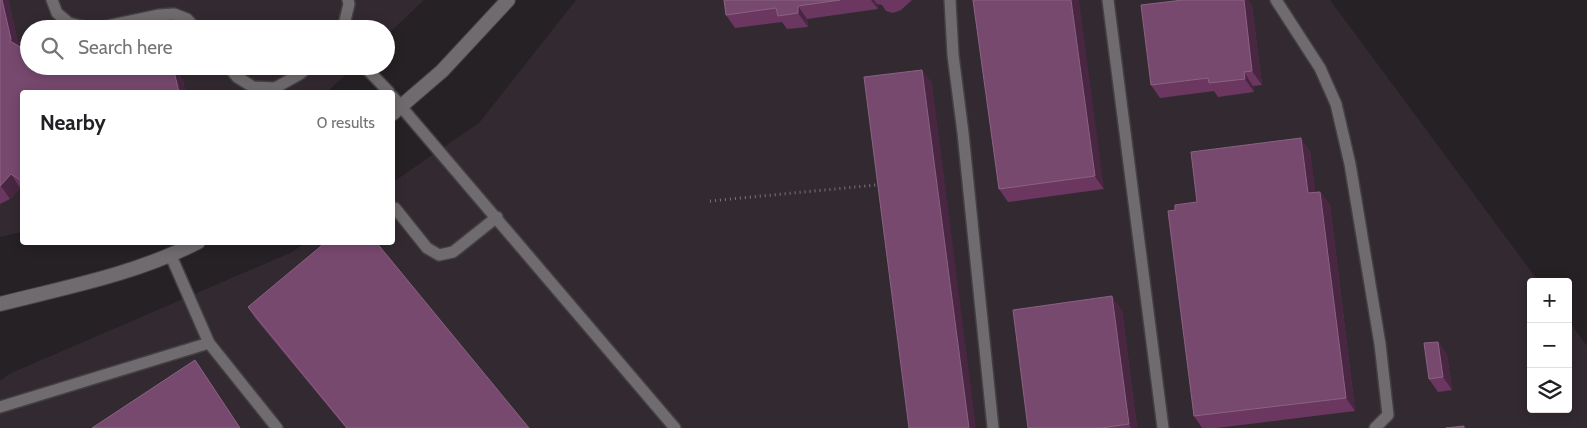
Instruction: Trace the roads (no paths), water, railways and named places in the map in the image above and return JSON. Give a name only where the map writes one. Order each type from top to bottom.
[{"type":"street","points":[[398,110],[442,71],[508,0]]},
{"type":"street","points":[[0,304],[99,280],[171,256],[192,245]]},
{"type":"lane","points":[[52,0],[57,13],[65,20]]},
{"type":"lane","points":[[345,20],[349,4],[348,0]]},
{"type":"lane","points":[[950,0],[953,55],[964,133],[993,428]]},
{"type":"lane","points":[[1108,0],[1163,428]]},
{"type":"lane","points":[[1276,0],[1320,68],[1336,104],[1350,164],[1380,344],[1388,415],[1375,428]]},
{"type":"lane","points":[[134,20],[174,14],[189,20]]},
{"type":"lane","points":[[235,75],[253,86],[275,88],[298,75]]},
{"type":"lane","points":[[373,75],[387,90]]},
{"type":"lane","points":[[398,110],[497,217],[675,428]]},
{"type":"lane","points":[[395,208],[427,248],[439,255],[453,252],[497,217]]},
{"type":"lane","points":[[171,256],[209,343],[277,428]]},
{"type":"lane","points":[[0,406],[209,343]]}]
